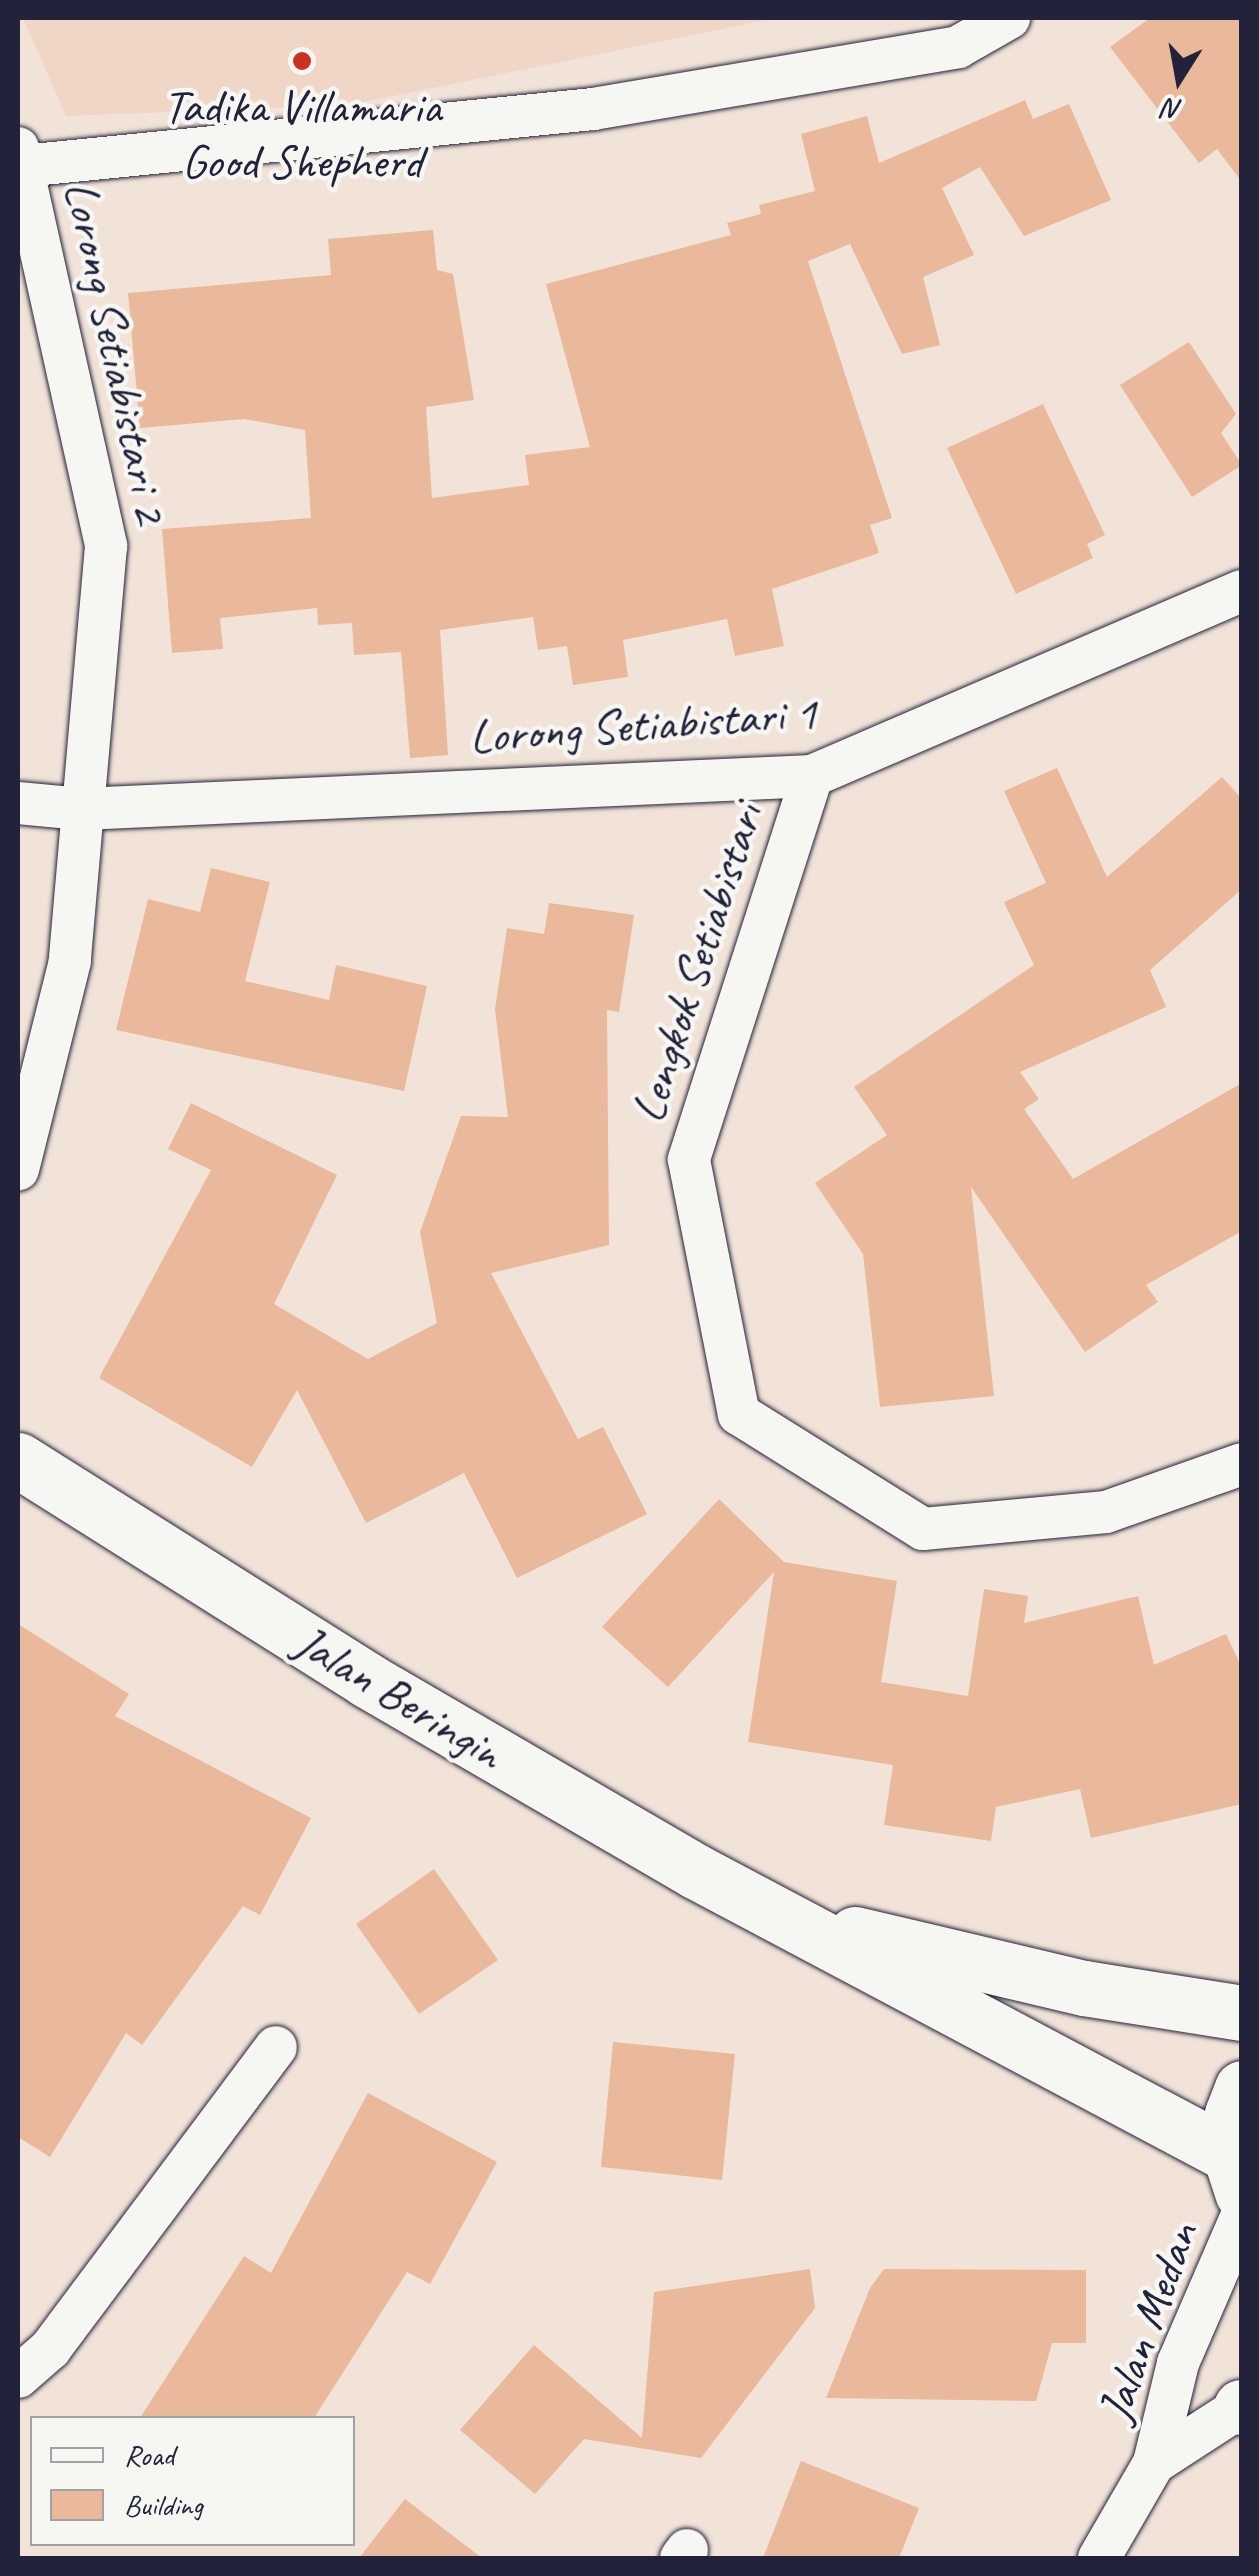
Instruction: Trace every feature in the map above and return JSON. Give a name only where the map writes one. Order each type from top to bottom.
[{"type":"street","points":[[20,158],[593,109],[958,47],[1009,18]]},
{"type":"street","name":"Lorong Setiabistari 2","points":[[18,1170],[70,961],[106,546],[20,158]]},
{"type":"street","name":"Lorong Setiabistari 1","points":[[18,803],[82,809],[812,776],[1242,591]]},
{"type":"street","name":"Lengkok Setiabistari","points":[[812,776],[689,1160],[739,1414],[923,1529],[1106,1512],[1242,1464]]},
{"type":"street","name":"Jalan Beringin","points":[[18,1460],[367,1680],[1236,2174]]},
{"type":"street","name":"Jalan Beringin","points":[[788,1920],[1084,1988],[1242,2012]]},
{"type":"street","points":[[18,2377],[50,2349],[276,2047]]},
{"type":"street","points":[[1236,2174],[1232,2114],[1242,2088]]},
{"type":"street","name":"Jalan Medan","points":[[1099,2558],[1154,2463],[1178,2363],[1242,2216]]},
{"type":"street","name":"Jalan Medan","points":[[1154,2463],[1241,2407]]},
{"type":"shaded area","name":"Tadika Villamaria Good Shepherd","points":[[23,18],[776,18],[350,105],[66,116]]},
{"type":"building","points":[[1150,18],[1242,18],[1242,182],[1217,149],[1199,163],[1110,47]]},
{"type":"building","points":[[1025,100],[1033,119],[1069,104],[1111,200],[1024,236],[980,167],[942,188],[974,255],[923,277],[940,345],[902,354],[850,244],[808,261],[892,518],[870,525],[879,553],[772,589],[784,646],[735,656],[727,619],[623,640],[628,677],[573,685],[567,646],[538,650],[533,617],[440,630],[448,755],[410,758],[401,652],[354,655],[352,623],[318,625],[317,608],[220,618],[223,649],[172,653],[162,529],[311,518],[305,430],[244,419],[140,428],[128,293],[331,275],[328,239],[433,230],[437,270],[453,274],[474,400],[426,407],[432,498],[529,485],[525,455],[590,447],[546,284],[731,235],[727,223],[761,214],[759,205],[815,191],[801,134],[867,116],[879,163]]},
{"type":"building","points":[[1189,342],[1236,414],[1221,433],[1242,465],[1192,497],[1120,385]]},
{"type":"building","points":[[1043,404],[1105,535],[1087,544],[1093,558],[1016,594],[947,448]]},
{"type":"building","points":[[1057,768],[1107,877],[1222,777],[1242,799],[1242,889],[1150,970],[1166,1007],[1020,1072],[1039,1099],[1024,1109],[1073,1179],[1242,1083],[1242,1231],[1146,1285],[1158,1302],[1085,1352],[971,1187],[994,1396],[880,1407],[863,1254],[815,1183],[887,1135],[854,1087],[1034,965],[1004,902],[1046,883],[1004,791]]},
{"type":"building","points":[[211,868],[270,882],[245,981],[329,1000],[336,965],[427,986],[404,1091],[116,1030],[148,899],[200,912]]},
{"type":"building","points":[[549,903],[634,915],[619,1012],[607,1010],[609,1245],[491,1273],[578,1439],[603,1427],[647,1514],[517,1578],[464,1473],[366,1523],[297,1390],[252,1467],[99,1378],[211,1170],[168,1149],[191,1103],[337,1175],[274,1304],[368,1359],[437,1323],[420,1232],[461,1116],[508,1117],[495,1009],[507,928],[544,934]]},
{"type":"building","points":[[719,1499],[784,1562],[897,1581],[881,1682],[968,1696],[984,1589],[1028,1596],[1024,1623],[1138,1596],[1154,1665],[1226,1634],[1242,1668],[1242,1804],[1091,1838],[1080,1789],[996,1807],[991,1841],[884,1825],[893,1765],[748,1742],[774,1572],[668,1687],[602,1627]]},
{"type":"building","points":[[18,1624],[129,1694],[115,1716],[311,1818],[260,1915],[243,1906],[142,2045],[126,2033],[50,2157],[18,2137]]},
{"type":"building","points":[[434,1869],[498,1960],[419,2014],[356,1924]]},
{"type":"building","points":[[613,2042],[735,2054],[722,2180],[601,2167]]},
{"type":"building","points":[[368,2093],[497,2162],[430,2284],[407,2272],[315,2416],[141,2416],[244,2256],[271,2273]]},
{"type":"building","points":[[810,2269],[815,2308],[701,2458],[584,2439],[535,2494],[460,2430],[534,2345],[642,2438],[654,2292]]},
{"type":"building","points":[[884,2269],[1086,2270],[1086,2343],[1052,2343],[1036,2401],[826,2398],[870,2288]]},
{"type":"building","points":[[801,2461],[919,2508],[899,2558],[763,2558]]},
{"type":"building","points":[[405,2499],[482,2558],[359,2558]]},
{"type":"place","name":"Tadika Villamaria Good Shepherd","points":[[302,61]]}]
